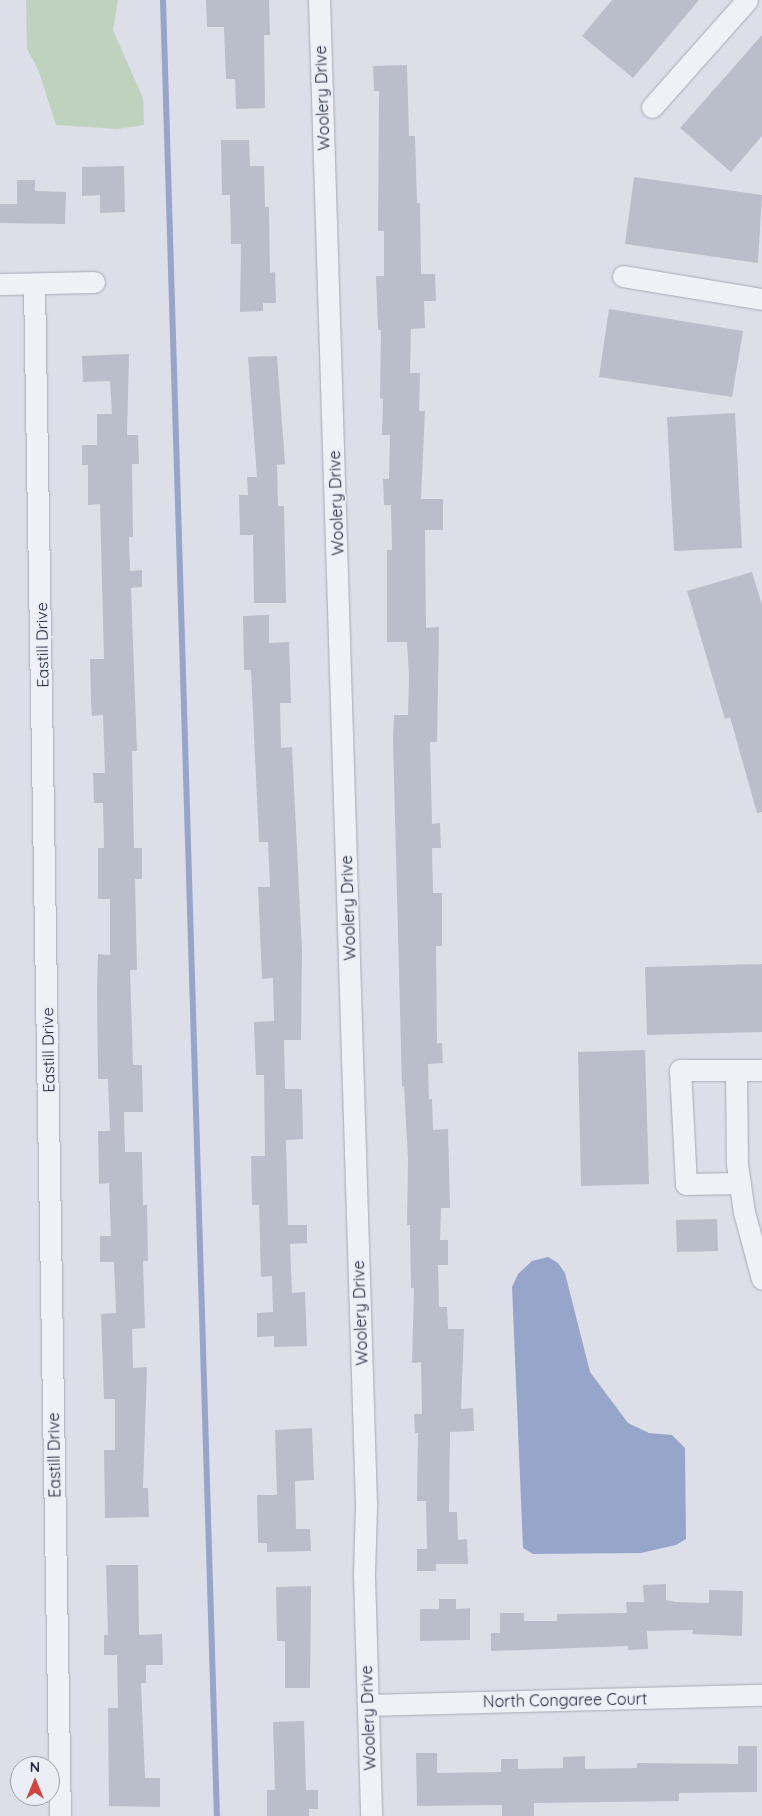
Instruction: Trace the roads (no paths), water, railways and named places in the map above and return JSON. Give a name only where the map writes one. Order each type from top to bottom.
[{"type":"street","name":"Woolery Drive","points":[[319,0],[366,1496],[364,1574],[371,1816]]},
{"type":"street","points":[[652,107],[747,0]]},
{"type":"street","points":[[623,276],[762,299]]},
{"type":"street","points":[[0,284],[94,282]]},
{"type":"street","name":"Eastill Drive","points":[[34,284],[60,1816]]},
{"type":"street","points":[[740,1183],[686,1184],[680,1070],[762,1070]]},
{"type":"street","points":[[736,1070],[740,1183],[762,1278]]},
{"type":"street","name":"North Congaree Court","points":[[368,1705],[762,1695]]},
{"type":"water","points":[[548,1257],[558,1263],[565,1273],[590,1372],[628,1423],[649,1433],[672,1435],[685,1448],[686,1539],[676,1545],[641,1553],[533,1554],[523,1548],[512,1287],[518,1274],[532,1261]]},
{"type":"waterway","points":[[163,0],[217,1816]]}]
